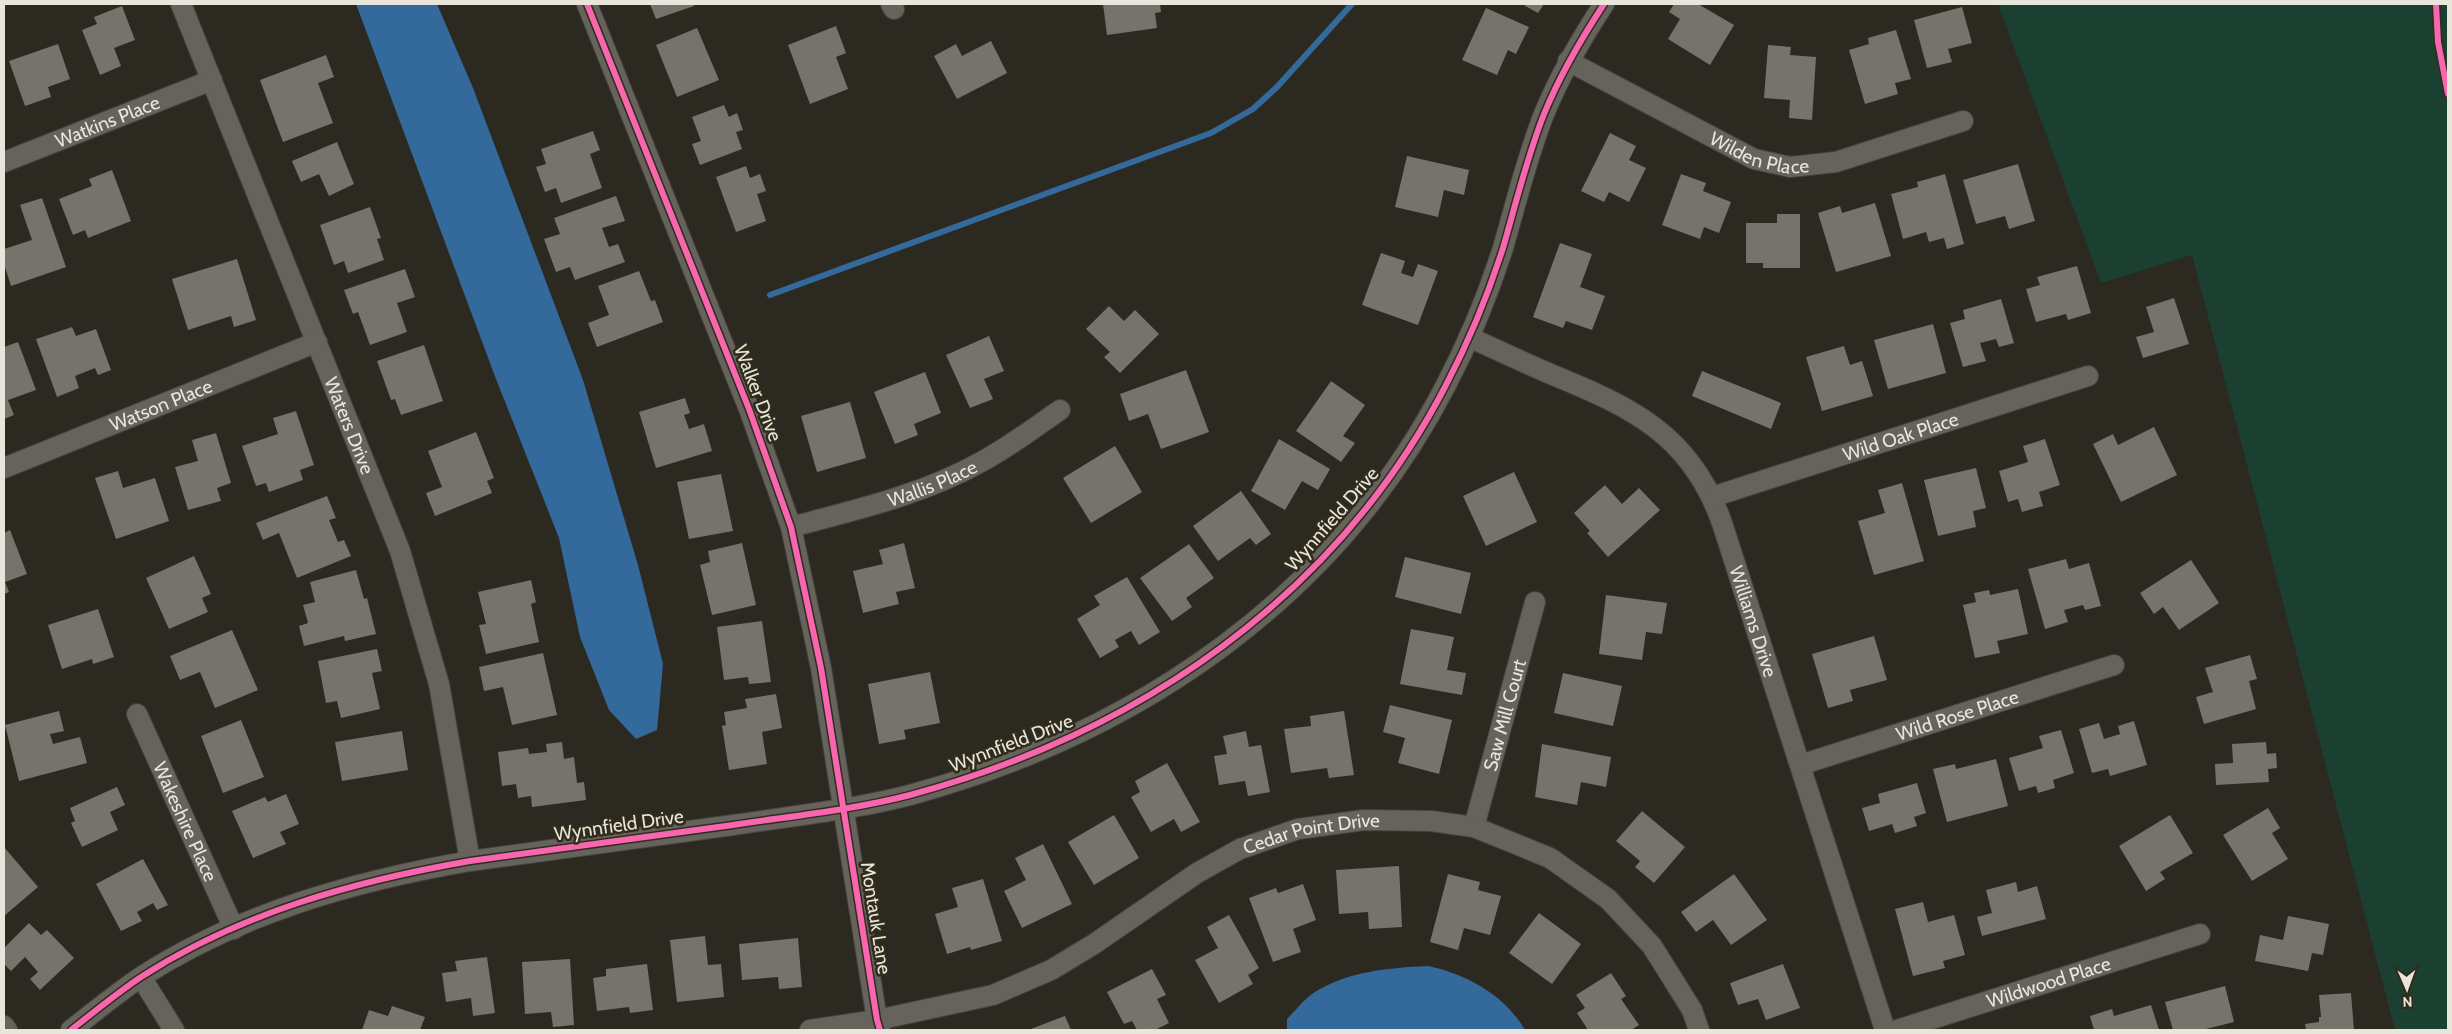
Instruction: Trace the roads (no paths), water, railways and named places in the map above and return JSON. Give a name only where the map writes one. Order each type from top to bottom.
[{"type":"street","name":"Waters Drive","points":[[181,4],[384,507],[414,592],[439,684],[470,861]]},
{"type":"street","name":"Walker Drive","points":[[587,4],[746,401],[791,527],[821,668],[844,809]]},
{"type":"street","name":"Wynnfield Drive","points":[[71,1030],[141,977],[202,943],[321,895],[414,871],[470,861],[844,809],[939,786],[1059,742],[1146,699],[1215,653],[1292,589],[1326,554],[1372,500],[1401,460],[1432,411],[1469,337],[1496,266],[1535,139],[1568,61],[1604,4]]},
{"type":"street","name":"Wilden Place","points":[[1568,61],[1754,158],[1774,165],[1804,167],[1836,162],[1964,121]]},
{"type":"street","name":"Watkins Place","points":[[4,162],[212,80]]},
{"type":"street","name":"Williams Drive","points":[[1469,337],[1607,398],[1639,415],[1660,430],[1679,449],[1712,497],[1885,1030]]},
{"type":"street","name":"Watson Place","points":[[4,468],[318,342]]},
{"type":"street","name":"Wild Oak Place","points":[[1712,497],[2088,376]]},
{"type":"street","name":"Wallis Place","points":[[791,527],[896,498],[954,476],[1004,449],[1060,410]]},
{"type":"street","name":"Saw Mill Court","points":[[1474,828],[1535,602]]},
{"type":"street","name":"Wild Rose Place","points":[[1800,765],[2114,664]]},
{"type":"street","name":"Wakeshire Place","points":[[137,714],[234,929]]},
{"type":"street","name":"Montauk Lane","points":[[844,809],[878,1025]]},
{"type":"street","name":"Cedar Point Drive","points":[[810,1030],[878,1025],[993,995],[1051,970],[1094,944],[1197,873],[1240,849],[1298,829],[1364,820],[1432,821],[1474,828],[1550,858],[1608,899],[1652,946],[1692,1010],[1699,1030]]},
{"type":"street","name":"Wildwood Place","points":[[1897,1030],[2200,934]]},
{"type":"street","points":[[141,977],[174,1030]]},
{"type":"street","points":[[4,1026],[7,1030]]},
{"type":"water","points":[[356,4],[437,4],[473,88],[583,380],[638,565],[663,664],[657,730],[636,739],[609,710],[580,637],[559,538],[496,379]]},
{"type":"water","points":[[1428,966],[1456,974],[1496,996],[1507,1006],[1525,1030],[1287,1030],[1287,1019],[1308,997],[1328,985],[1342,979],[1370,972]]},
{"type":"waterway","points":[[770,295],[1211,133],[1253,109],[1277,87],[1352,4]]}]
